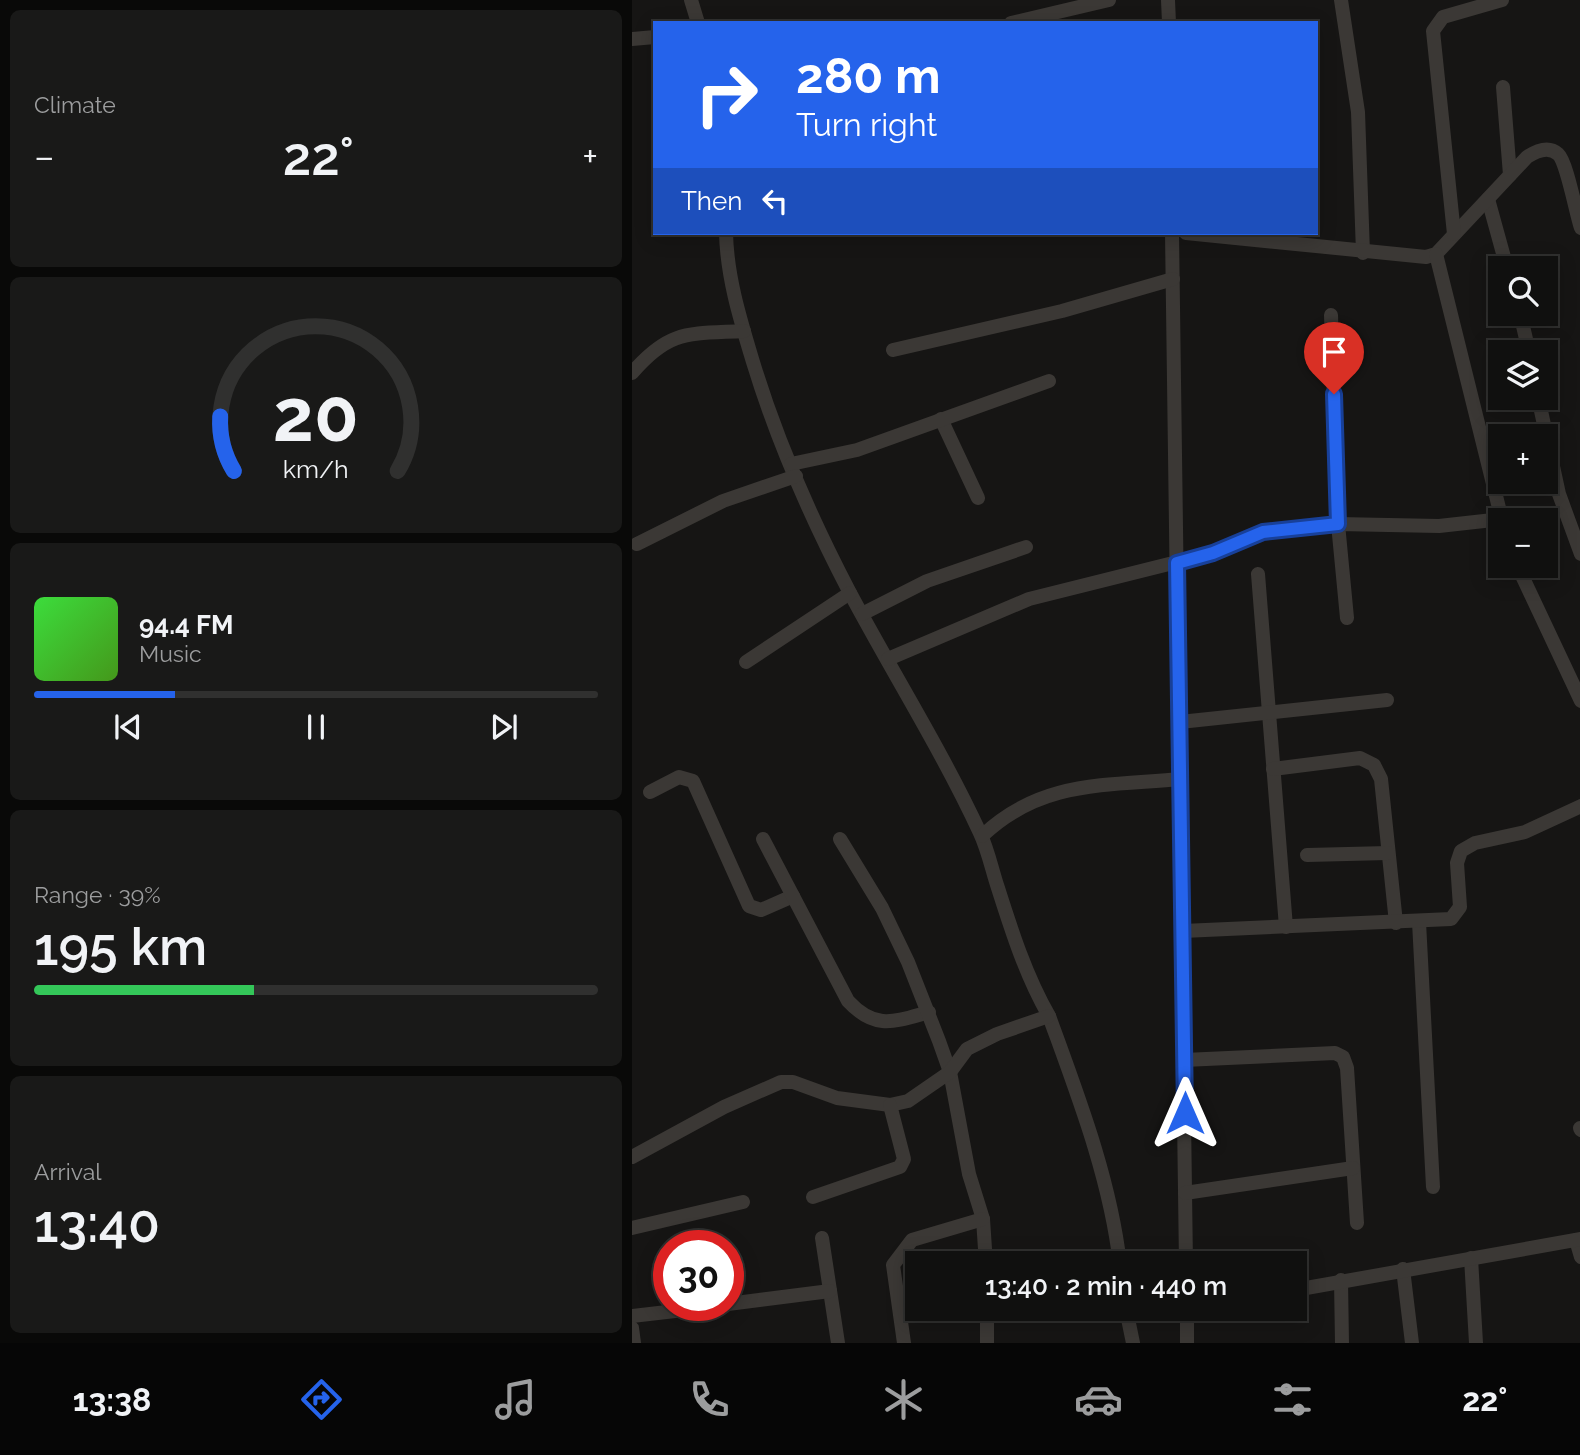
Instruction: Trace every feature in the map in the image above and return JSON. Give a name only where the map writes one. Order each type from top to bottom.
[{"type":"street","points":[[691,0],[697,21]]},
{"type":"street","points":[[1028,21],[1109,0]]},
{"type":"street","points":[[1168,0],[1169,21]]},
{"type":"street","points":[[1341,0],[1358,113],[1363,253]]},
{"type":"street","points":[[1454,234],[1432,31],[1443,17],[1502,0]]},
{"type":"street","points":[[632,39],[653,37]]},
{"type":"street","points":[[1503,87],[1510,175]]},
{"type":"street","points":[[1226,235],[1265,237],[1363,253],[1416,257],[1436,254],[1510,175],[1539,150],[1557,153],[1580,228]]},
{"type":"street","points":[[1488,199],[1504,256]]},
{"type":"street","points":[[726,235],[727,260],[744,331],[763,393],[814,522],[982,836],[1011,928],[1036,993],[1049,1016],[1099,1163],[1119,1251]]},
{"type":"street","points":[[1172,235],[1186,1251]]},
{"type":"street","points":[[1436,254],[1499,508]]},
{"type":"street","points":[[893,350],[1062,312],[1173,279]]},
{"type":"street","points":[[1331,316],[1338,524],[1347,618]]},
{"type":"street","points":[[632,373],[657,346],[676,337],[744,331]]},
{"type":"street","points":[[637,544],[723,501],[794,470],[1049,382]]},
{"type":"street","points":[[1541,410],[1559,494],[1580,554]]},
{"type":"street","points":[[941,419],[978,498]]},
{"type":"street","points":[[888,659],[1029,599],[1213,553],[1263,532],[1338,524],[1439,526],[1488,521]]},
{"type":"street","points":[[862,614],[927,582],[1026,547]]},
{"type":"street","points":[[1258,574],[1286,927]]},
{"type":"street","points":[[1523,578],[1580,701]]},
{"type":"street","points":[[746,662],[850,593]]},
{"type":"street","points":[[1180,722],[1387,700]]},
{"type":"street","points":[[1273,769],[1360,758],[1374,765],[1380,779],[1396,923]]},
{"type":"street","points":[[650,792],[679,777],[693,781],[749,906],[761,910],[793,896]]},
{"type":"street","points":[[982,836],[1000,818],[1024,803],[1064,790],[1181,779]]},
{"type":"street","points":[[1183,931],[1443,920],[1457,915],[1460,907],[1458,857],[1467,846],[1525,832],[1580,806]]},
{"type":"street","points":[[763,839],[848,1000],[857,1011],[868,1019],[882,1023],[929,1012]]},
{"type":"street","points":[[840,839],[882,908],[929,1012],[950,1072],[969,1174],[983,1219],[985,1251]]},
{"type":"street","points":[[1307,855],[1388,853]]},
{"type":"street","points":[[1419,922],[1433,1187]]},
{"type":"street","points":[[632,1157],[724,1107],[781,1082],[793,1082],[837,1098],[890,1105],[908,1101],[950,1072],[967,1049],[997,1034],[1049,1016]]},
{"type":"street","points":[[1184,1060],[1339,1054],[1347,1068],[1357,1223]]},
{"type":"street","points":[[813,1197],[900,1167],[904,1159],[890,1105]]},
{"type":"street","points":[[1185,1193],[1353,1168]]},
{"type":"street","points":[[632,1228],[743,1202]]},
{"type":"street","points":[[904,1343],[893,1265],[912,1240],[983,1219]]},
{"type":"street","points":[[822,1238],[838,1343]]},
{"type":"street","points":[[1307,1287],[1578,1240],[1580,1257]]},
{"type":"street","points":[[1471,1258],[1476,1343]]},
{"type":"street","points":[[1403,1269],[1412,1343]]},
{"type":"street","points":[[1341,1280],[1342,1343]]},
{"type":"street","points":[[744,1302],[830,1291]]},
{"type":"street","points":[[632,1316],[653,1314]]},
{"type":"street","points":[[987,1321],[987,1343]]},
{"type":"street","points":[[1128,1321],[1133,1343]]},
{"type":"street","points":[[1187,1321],[1187,1343]]},
{"type":"street","points":[[632,1328],[634,1343]]},
{"type":"route","points":[[1185,1113],[1177,563],[1213,553],[1263,532],[1338,524],[1334,394]]}]
